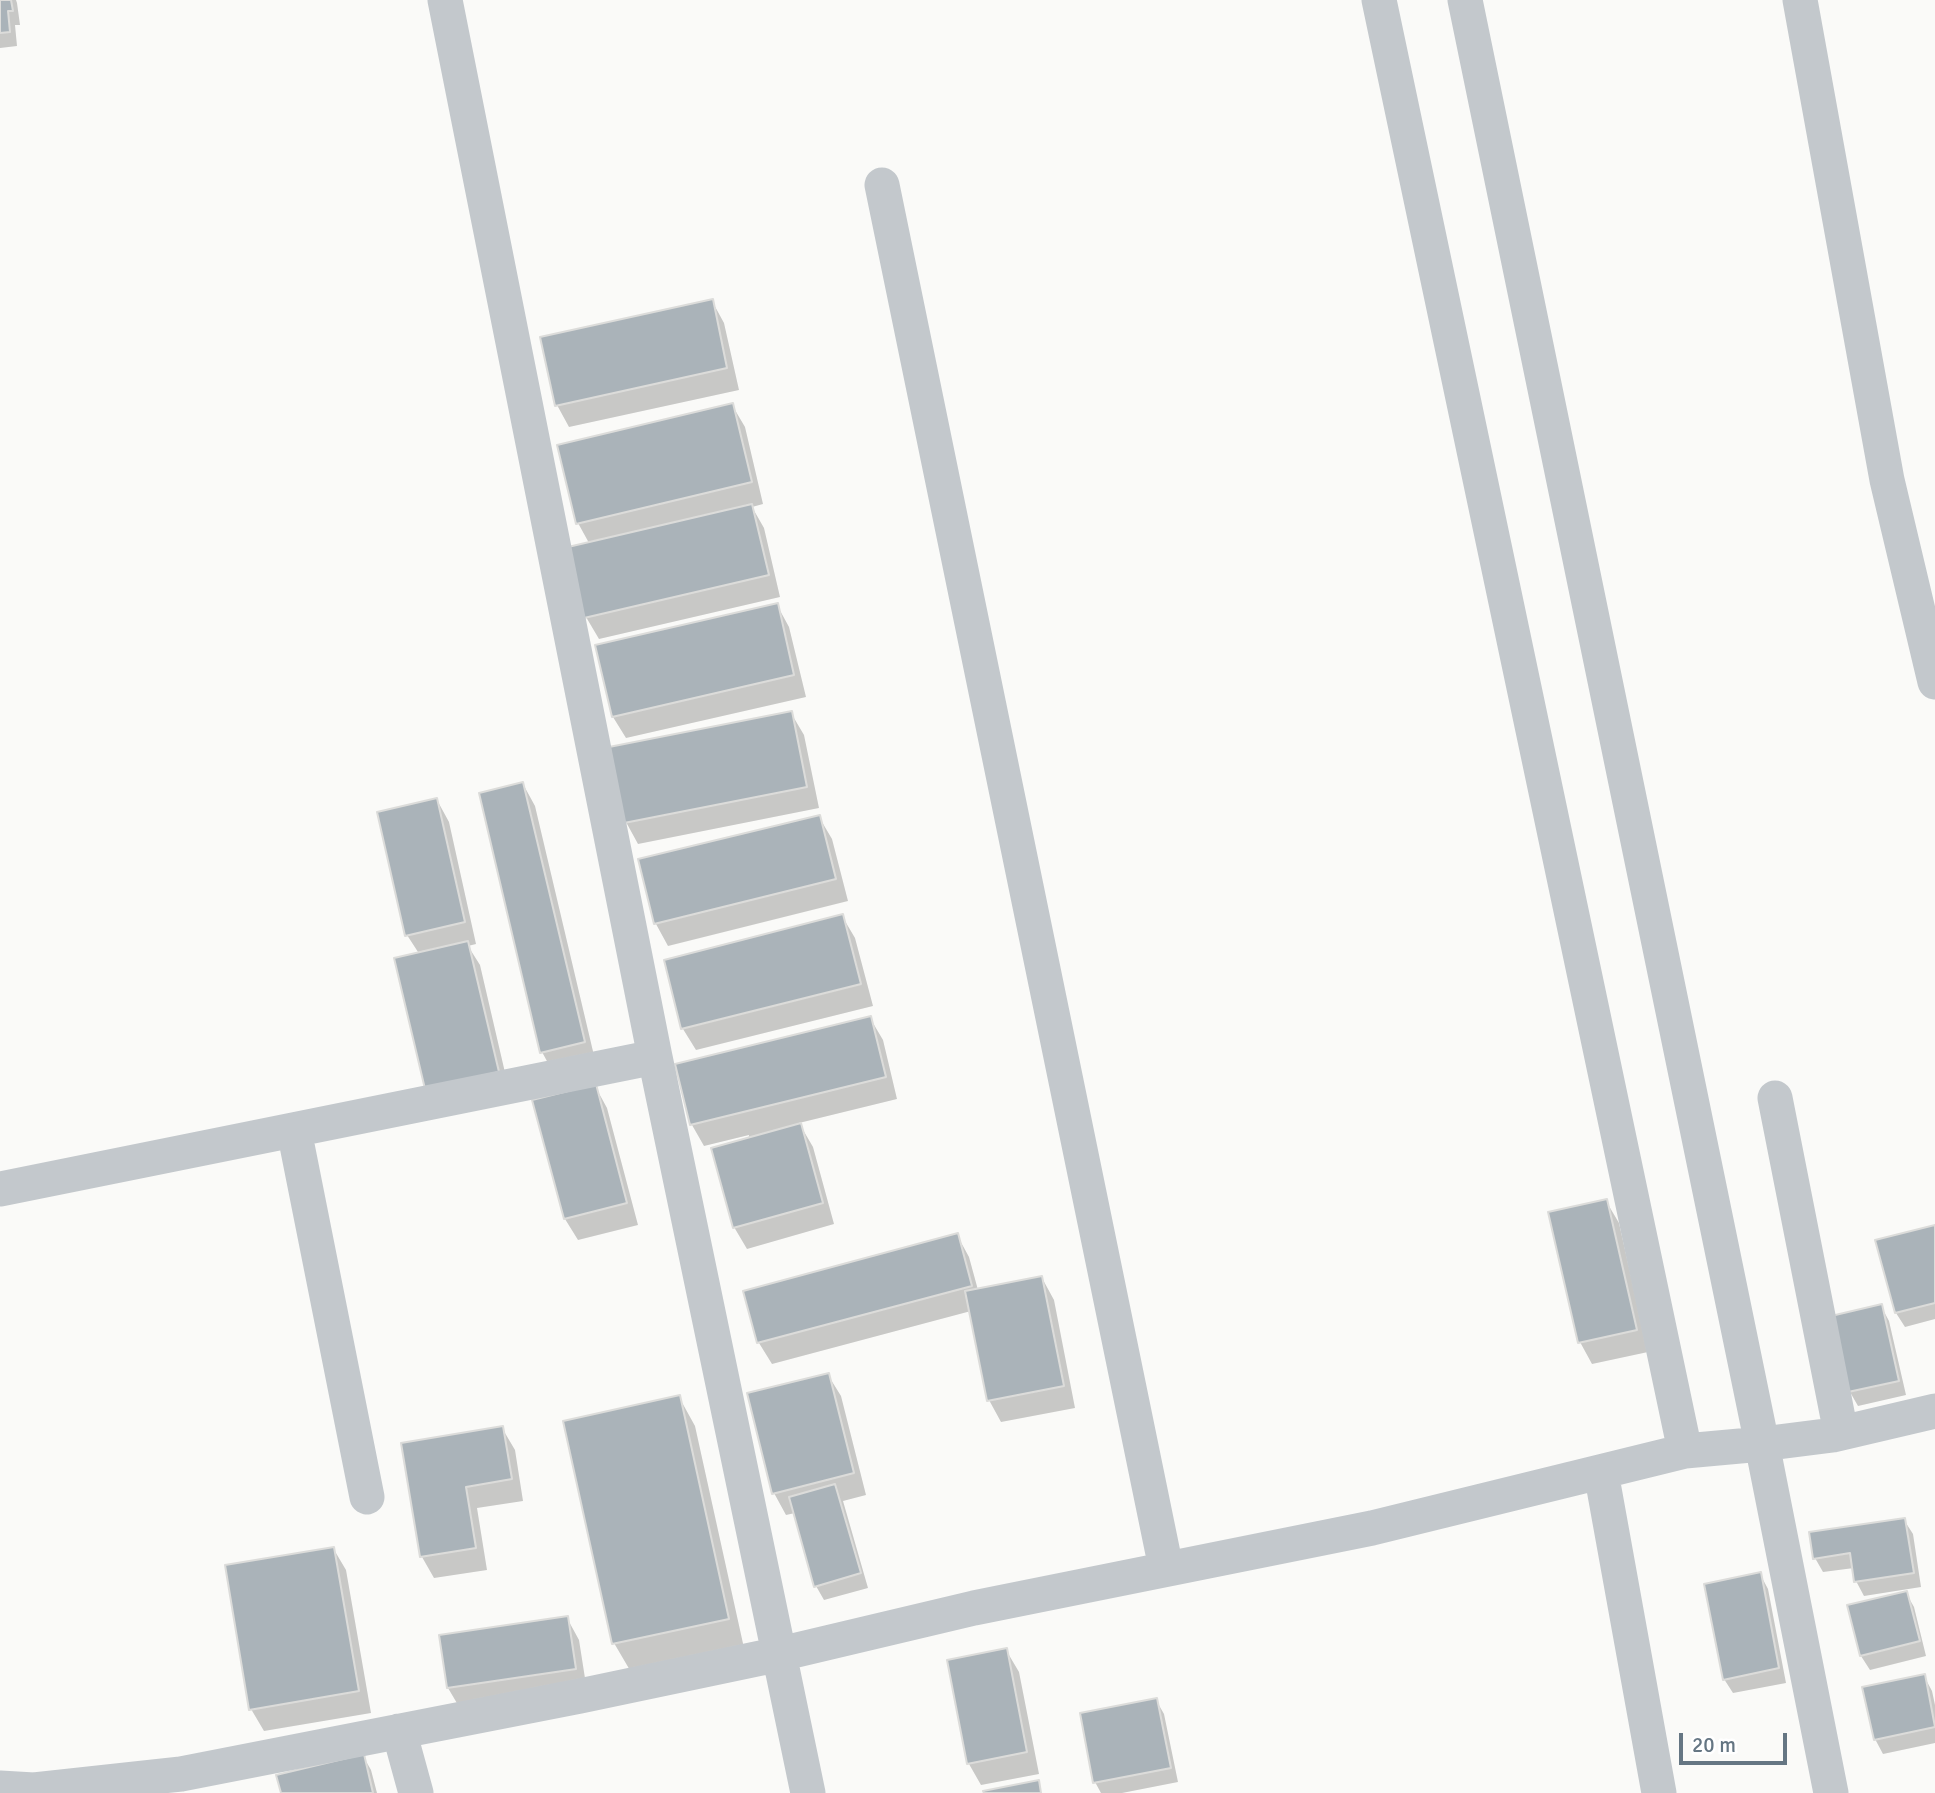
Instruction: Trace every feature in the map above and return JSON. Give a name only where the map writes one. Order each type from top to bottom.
[{"type":"street","points":[[445,0],[655,1058],[808,1793]]},
{"type":"street","points":[[1379,0],[1685,1451]]},
{"type":"street","points":[[1465,0],[1762,1444],[1831,1793]]},
{"type":"street","points":[[1800,0],[1887,480],[1935,682]]},
{"type":"street","points":[[882,185],[1166,1569]]},
{"type":"street","points":[[0,1189],[655,1058]]},
{"type":"street","points":[[1775,1098],[1841,1433]]},
{"type":"street","points":[[294,1130],[367,1497]]},
{"type":"street","points":[[0,1788],[34,1790],[181,1774],[580,1696],[780,1654],[974,1608],[1372,1528],[1685,1451],[1841,1433],[1935,1411]]},
{"type":"street","points":[[1601,1472],[1659,1793]]},
{"type":"street","points":[[400,1731],[416,1793]]},
{"type":"building","points":[[0,0],[11,0],[13,11],[8,11],[10,32],[0,33]]},
{"type":"building","points":[[713,299],[727,368],[555,406],[540,337]]},
{"type":"building","points":[[733,403],[752,482],[576,524],[557,445]]},
{"type":"building","points":[[752,504],[769,575],[584,618],[568,547]]},
{"type":"building","points":[[778,603],[794,675],[612,717],[595,645]]},
{"type":"building","points":[[792,711],[807,787],[624,823],[609,747]]},
{"type":"building","points":[[523,782],[585,1042],[540,1053],[479,793]]},
{"type":"building","points":[[437,798],[465,922],[405,936],[377,812]]},
{"type":"building","points":[[820,815],[836,879],[654,924],[638,859]]},
{"type":"building","points":[[843,914],[861,984],[681,1029],[664,960]]},
{"type":"building","points":[[468,941],[499,1072],[425,1089],[394,958]]},
{"type":"building","points":[[871,1016],[886,1077],[690,1125],[675,1064]]},
{"type":"building","points":[[596,1084],[627,1203],[564,1219],[532,1100]]},
{"type":"building","points":[[801,1123],[823,1203],[733,1228],[711,1148]]},
{"type":"building","points":[[1607,1199],[1637,1330],[1578,1343],[1548,1212]]},
{"type":"building","points":[[1935,1225],[1935,1303],[1895,1313],[1875,1240]]},
{"type":"building","points":[[958,1233],[972,1286],[757,1343],[743,1291]]},
{"type":"building","points":[[1042,1276],[1064,1386],[987,1401],[965,1291]]},
{"type":"building","points":[[1882,1304],[1899,1381],[1848,1392],[1831,1316]]},
{"type":"building","points":[[829,1373],[854,1473],[772,1494],[747,1393]]},
{"type":"building","points":[[680,1395],[729,1619],[612,1644],[563,1421]]},
{"type":"building","points":[[503,1426],[512,1479],[466,1487],[476,1548],[420,1557],[401,1443]]},
{"type":"building","points":[[835,1484],[861,1573],[814,1587],[789,1497]]},
{"type":"building","points":[[1905,1518],[1914,1573],[1854,1582],[1850,1553],[1813,1559],[1809,1532]]},
{"type":"building","points":[[334,1547],[359,1691],[249,1710],[225,1565]]},
{"type":"building","points":[[1761,1572],[1779,1668],[1723,1680],[1704,1584]]},
{"type":"building","points":[[1907,1591],[1920,1641],[1860,1656],[1847,1605]]},
{"type":"building","points":[[568,1616],[576,1669],[447,1688],[439,1635]]},
{"type":"building","points":[[1007,1648],[1027,1752],[967,1764],[947,1660]]},
{"type":"building","points":[[1925,1674],[1935,1727],[1874,1740],[1862,1687]]},
{"type":"building","points":[[1157,1698],[1171,1768],[1093,1783],[1080,1713]]},
{"type":"building","points":[[364,1754],[373,1793],[281,1793],[276,1775]]},
{"type":"building","points":[[1039,1780],[1041,1793],[983,1791]]}]
